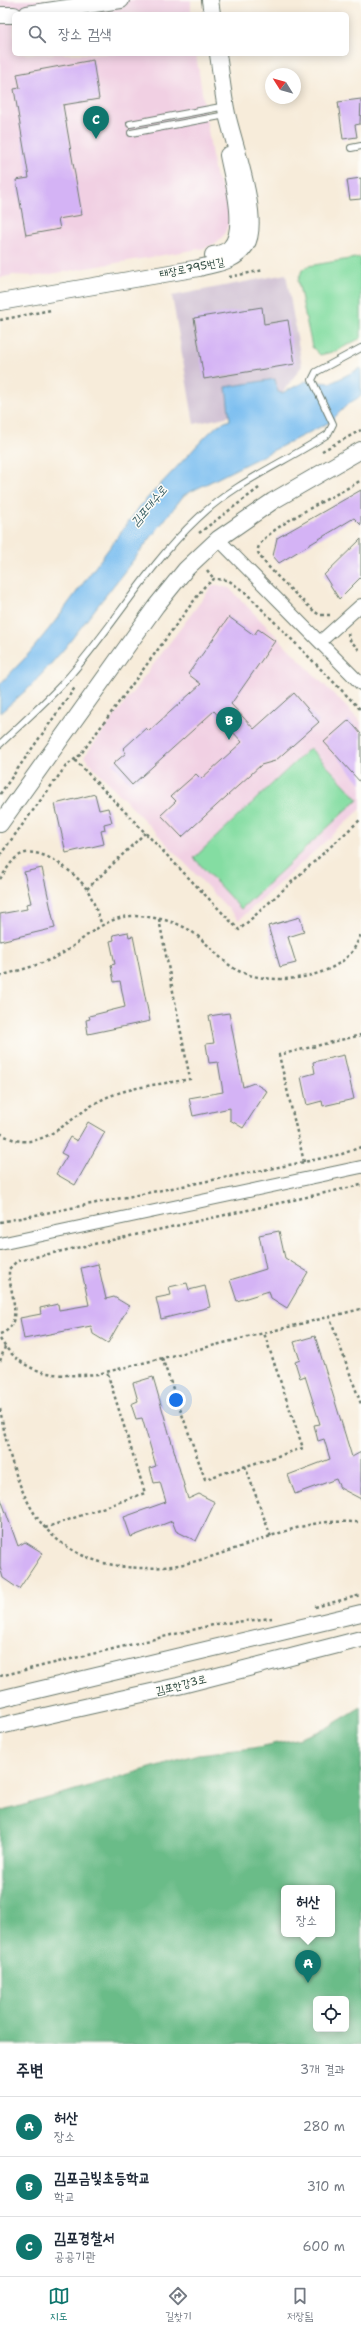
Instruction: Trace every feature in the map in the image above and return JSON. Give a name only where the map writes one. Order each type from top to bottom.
[{"type":"street","points":[[40,12],[121,0]]},
{"type":"street","points":[[210,0],[212,12]]},
{"type":"street","points":[[0,14],[12,15]]},
{"type":"street","name":"태장로795번길","points":[[0,292],[197,259],[220,253],[230,248],[236,240],[239,214],[226,148],[226,111],[218,56]]},
{"type":"street","name":"태장로795번길","points":[[0,302],[198,268],[230,260],[240,253],[248,244],[251,230],[251,210],[236,145],[226,111]]},
{"type":"street","points":[[0,824],[156,606],[186,569],[218,539],[273,501],[361,450]]},
{"type":"street","points":[[218,539],[321,641],[361,684]]},
{"type":"street","points":[[321,641],[361,605]]},
{"type":"street","points":[[0,1244],[361,1167]]},
{"type":"street","points":[[1,1698],[361,1613]]},
{"type":"street","name":"김포한강3로","points":[[0,1726],[178,1686],[361,1639]]},
{"type":"lane","points":[[130,124],[226,111]]},
{"type":"lane","points":[[131,133],[226,111]]},
{"type":"lane","points":[[351,148],[361,146]]},
{"type":"lane","points":[[0,744],[65,681],[167,550],[197,518],[216,502],[265,469],[328,434],[332,424],[312,380],[316,372],[361,348]]},
{"type":"path","points":[[333,613],[327,616],[315,612],[264,561],[257,551],[258,545],[262,539],[290,520],[361,480]]},
{"type":"path","points":[[0,855],[66,766],[75,760],[204,587],[214,578],[228,580],[246,593],[361,710]]},
{"type":"path","points":[[352,627],[348,633],[349,639],[361,652]]},
{"type":"path","points":[[75,760],[239,930],[361,819]]},
{"type":"path","points":[[87,889],[146,833]]},
{"type":"path","points":[[0,879],[15,858],[30,852],[38,853],[58,863],[87,889],[102,925]]},
{"type":"path","points":[[0,976],[46,962],[72,947],[102,925],[118,918],[130,916],[159,919],[180,925],[192,932],[236,969],[246,974],[276,978],[307,977],[336,966],[353,950],[361,934]]},
{"type":"path","points":[[0,1133],[15,1140],[39,1141],[50,1136],[95,1102],[110,1095],[136,1088],[190,1079],[159,919]]},
{"type":"path","points":[[304,1162],[280,1055],[361,1035]]},
{"type":"path","points":[[0,1222],[304,1162],[342,1154],[361,1147]]},
{"type":"path","points":[[0,1334],[8,1329],[14,1316],[9,1274],[10,1269],[17,1262],[361,1184]]},
{"type":"path","points":[[0,1339],[5,1347],[26,1365],[46,1373],[63,1376],[107,1372],[361,1309]]},
{"type":"path","points":[[329,1316],[361,1404]]},
{"type":"path","points":[[162,1358],[205,1479],[303,1448],[264,1333]]},
{"type":"path","points":[[0,1362],[5,1347]]},
{"type":"path","points":[[44,1528],[145,1493],[107,1372]]},
{"type":"path","points":[[0,1409],[19,1484],[29,1506],[44,1528],[65,1546],[87,1558],[107,1565],[127,1568],[177,1565],[224,1553],[319,1523],[361,1522]]},
{"type":"path","points":[[245,1466],[271,1537]]},
{"type":"path","points":[[307,1609],[361,1594]]},
{"type":"path","points":[[0,1676],[217,1624],[276,1617]]},
{"type":"shaded area","points":[[0,0],[191,0],[191,12],[12,12],[12,56],[196,56],[215,175],[225,194],[229,209],[229,223],[224,235],[216,243],[205,248],[39,276],[13,275],[0,278]]},
{"type":"shaded area","points":[[286,274],[302,366],[282,393],[226,387],[230,416],[194,424],[172,296]]},
{"type":"shaded area","points":[[213,585],[229,588],[361,722],[361,809],[239,920],[84,757]]},
{"type":"green space","points":[[361,257],[361,338],[336,351],[320,355],[312,347],[298,281],[302,270],[308,266]]},
{"type":"green space","points":[[310,748],[358,799],[241,909],[194,858]]},
{"type":"green space","points":[[361,1707],[361,2044],[0,2044],[0,1812],[198,1754],[253,1748],[301,1738],[325,1729]]},
{"type":"water","name":"김포대수로","points":[[361,368],[361,396],[348,404],[330,422],[184,495],[64,649],[31,686],[0,713],[0,684],[26,657],[53,624],[141,505],[207,435],[218,425],[230,420],[226,387],[275,379],[278,392],[282,393],[306,381],[331,383]]},
{"type":"building","points":[[93,60],[99,99],[63,105],[82,215],[58,219],[60,229],[26,235],[16,180],[29,178],[14,89],[20,88],[17,74]]},
{"type":"building","points":[[361,99],[360,124],[355,125],[357,137],[343,139],[338,102]]},
{"type":"building","points":[[361,178],[361,199],[350,200],[347,180]]},
{"type":"building","points":[[262,307],[264,324],[288,320],[295,364],[204,379],[194,318]]},
{"type":"building","points":[[361,490],[361,525],[354,518],[279,563],[273,556],[277,538]]},
{"type":"building","points":[[361,539],[361,577],[339,599],[324,575]]},
{"type":"building","points":[[229,617],[254,635],[258,629],[275,641],[231,704],[254,729],[294,693],[319,722],[275,761],[261,765],[182,837],[161,815],[176,801],[171,796],[196,774],[201,779],[242,742],[214,711],[132,785],[113,764],[126,753],[123,749],[146,728],[149,731],[201,684],[188,674]]},
{"type":"building","points":[[349,720],[361,734],[361,783],[324,742]]},
{"type":"building","points":[[95,794],[99,810],[108,808],[112,822],[104,824],[105,830],[101,831],[104,844],[66,853],[55,804]]},
{"type":"building","points":[[42,868],[55,928],[0,941],[0,914],[27,909],[26,904],[31,903],[24,872]]},
{"type":"building","points":[[300,917],[304,932],[288,937],[296,963],[280,967],[268,926]]},
{"type":"building","points":[[128,932],[129,937],[133,936],[150,1021],[88,1034],[86,1020],[90,1019],[89,1016],[125,1007],[120,981],[114,982],[111,965],[115,964],[110,941],[114,940],[113,935]]},
{"type":"building","points":[[229,1013],[243,1087],[254,1083],[267,1091],[243,1128],[230,1120],[230,1108],[193,1116],[189,1098],[223,1092],[218,1062],[209,1063],[206,1044],[214,1043],[209,1016]]},
{"type":"building","points":[[344,1055],[354,1099],[323,1106],[322,1101],[307,1105],[301,1077],[315,1073],[313,1062]]},
{"type":"building","points":[[88,1122],[105,1132],[75,1185],[56,1174],[67,1156],[61,1153],[70,1137],[77,1141]]},
{"type":"building","points":[[279,1231],[285,1258],[308,1272],[287,1308],[271,1298],[269,1291],[237,1301],[230,1280],[266,1269],[259,1235]]},
{"type":"building","points":[[98,1264],[106,1299],[114,1297],[129,1306],[108,1343],[93,1334],[91,1326],[24,1339],[20,1318],[41,1314],[40,1308],[58,1304],[59,1310],[89,1305],[81,1268]]},
{"type":"building","points":[[187,1283],[189,1290],[205,1286],[210,1307],[161,1319],[156,1298],[171,1295],[169,1287]]},
{"type":"building","points":[[315,1336],[352,1457],[361,1452],[361,1499],[340,1488],[336,1479],[295,1494],[288,1475],[330,1459],[324,1439],[318,1441],[314,1425],[320,1424],[305,1376],[300,1378],[295,1362],[300,1360],[294,1342]]},
{"type":"building","points":[[153,1377],[188,1499],[199,1494],[215,1502],[196,1541],[176,1531],[172,1521],[131,1537],[124,1517],[166,1502],[160,1482],[154,1483],[150,1468],[156,1466],[142,1418],[136,1419],[131,1404],[138,1401],[133,1383]]},
{"type":"building","points":[[1,1499],[18,1546],[25,1542],[43,1553],[19,1589],[3,1578],[0,1567]]},
{"type":"place","name":"김포경찰서","points":[[96,139]]},
{"type":"place","name":"김포금빛초등학교","points":[[229,740]]},
{"type":"place","name":"허산","points":[[308,1983]]}]
